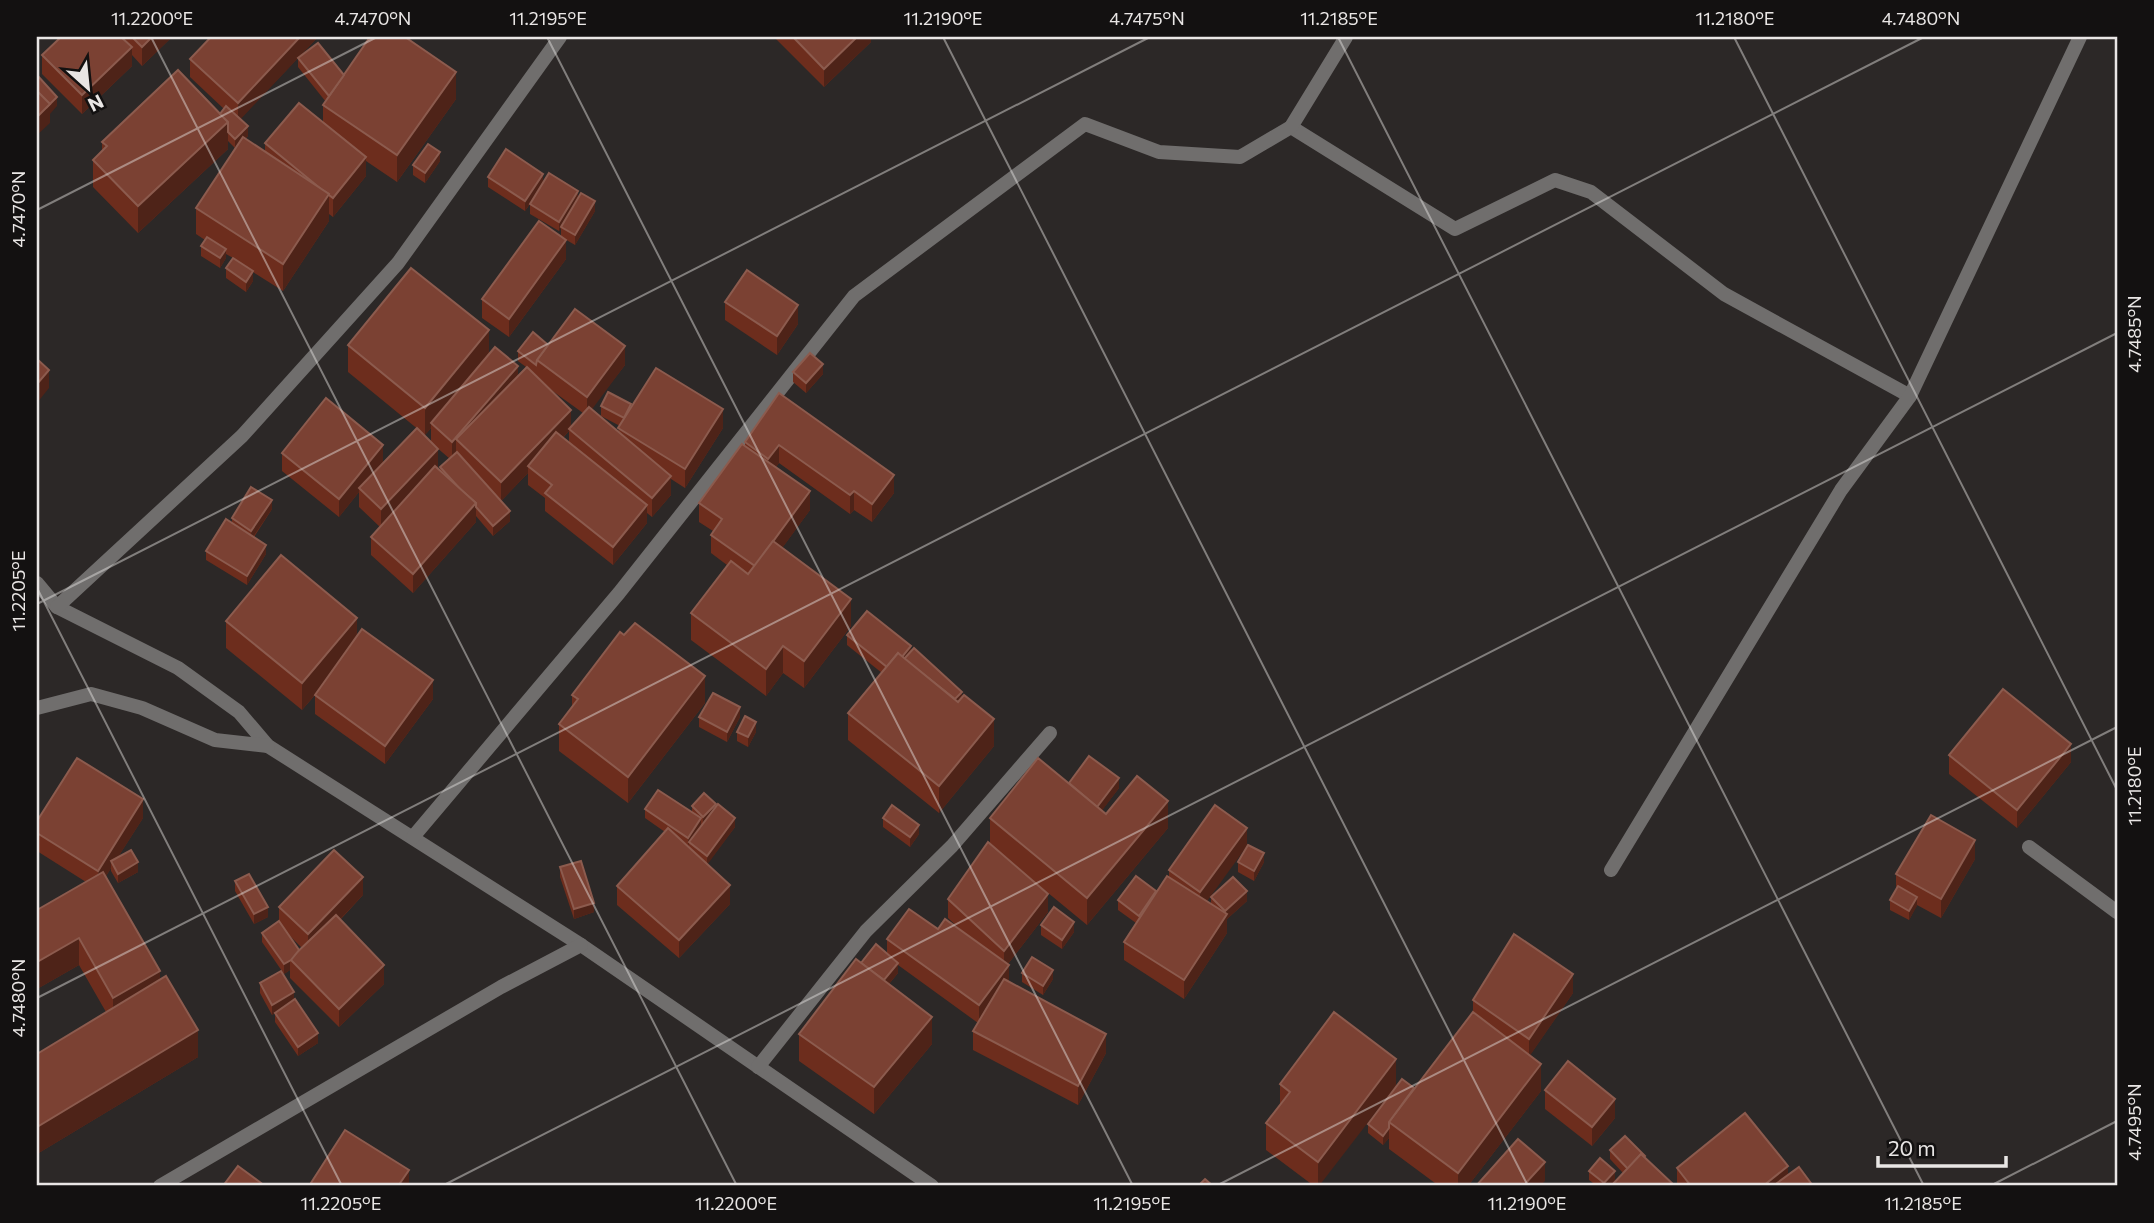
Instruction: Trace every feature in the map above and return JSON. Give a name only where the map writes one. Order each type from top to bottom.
[{"type":"street","points":[[57,607],[242,436],[398,263],[560,37]]},
{"type":"street","points":[[413,837],[620,593],[854,296],[1085,124],[1160,152],[1241,157],[1291,127],[1346,37]]},
{"type":"street","points":[[1611,870],[1841,490],[1910,396],[2080,37]]},
{"type":"street","points":[[1291,127],[1455,229],[1555,180],[1591,191],[1724,294],[1910,396]]},
{"type":"street","points":[[37,583],[57,607],[178,668],[239,712],[268,746],[581,945],[932,1186]]},
{"type":"street","points":[[37,708],[91,694],[142,708],[215,740],[268,746]]},
{"type":"street","points":[[758,1067],[866,931],[953,846],[1050,733]]},
{"type":"street","points":[[2029,847],[2117,912]]},
{"type":"street","points":[[160,1186],[501,987],[581,945]]},
{"type":"building","points":[[61,37],[121,37],[132,47],[82,95],[42,55]]},
{"type":"building","points":[[132,37],[152,37],[142,47]]},
{"type":"building","points":[[211,37],[300,37],[238,103],[190,59]]},
{"type":"building","points":[[370,37],[405,37],[456,72],[397,155],[323,105]]},
{"type":"building","points":[[793,37],[857,37],[824,69]]},
{"type":"building","points":[[318,43],[344,75],[329,96],[298,58]]},
{"type":"building","points":[[178,70],[228,122],[138,206],[93,160],[107,146],[102,142]]},
{"type":"building","points":[[37,75],[57,97],[50,104],[37,91]]},
{"type":"building","points":[[37,91],[50,104],[37,117]]},
{"type":"building","points":[[299,103],[366,157],[333,198],[265,143]]},
{"type":"building","points":[[226,106],[248,126],[235,139],[228,132],[228,122],[220,114]]},
{"type":"building","points":[[243,137],[329,194],[283,264],[196,208]]},
{"type":"building","points":[[428,144],[440,152],[425,173],[413,165]]},
{"type":"building","points":[[506,149],[543,174],[525,201],[488,177]]},
{"type":"building","points":[[549,173],[578,191],[559,222],[530,204]]},
{"type":"building","points":[[581,193],[595,201],[575,235],[561,227]]},
{"type":"building","points":[[539,221],[566,240],[509,319],[482,299]]},
{"type":"building","points":[[207,237],[226,249],[220,258],[201,246]]},
{"type":"building","points":[[233,258],[253,271],[246,282],[226,268]]},
{"type":"building","points":[[411,268],[489,330],[425,408],[348,345]]},
{"type":"building","points":[[747,270],[798,305],[777,336],[725,302]]},
{"type":"building","points":[[575,309],[625,346],[587,397],[537,360]]},
{"type":"building","points":[[533,332],[548,345],[536,365],[518,351]]},
{"type":"building","points":[[495,347],[518,366],[452,442],[431,423]]},
{"type":"building","points":[[810,353],[823,364],[806,383],[793,372]]},
{"type":"building","points":[[37,359],[49,370],[37,384]]},
{"type":"building","points":[[527,367],[571,410],[501,482],[456,439]]},
{"type":"building","points":[[656,368],[723,409],[685,469],[618,428]]},
{"type":"building","points":[[608,392],[631,404],[624,418],[601,406]]},
{"type":"building","points":[[779,393],[894,475],[872,504],[854,491],[850,495],[779,445],[768,459],[745,442]]},
{"type":"building","points":[[326,398],[383,445],[339,499],[282,453]]},
{"type":"building","points":[[589,407],[671,476],[652,498],[569,429]]},
{"type":"building","points":[[417,428],[438,449],[381,509],[359,488]]},
{"type":"building","points":[[556,432],[647,505],[613,547],[545,493],[552,485],[528,466]]},
{"type":"building","points":[[742,444],[810,491],[755,566],[711,535],[722,519],[699,503]]},
{"type":"building","points":[[457,452],[510,511],[493,526],[476,507],[476,503],[440,467]]},
{"type":"building","points":[[435,466],[476,503],[413,574],[371,537]]},
{"type":"building","points":[[251,487],[272,500],[251,531],[232,518]]},
{"type":"building","points":[[226,519],[266,545],[247,576],[206,551]]},
{"type":"building","points":[[773,541],[851,599],[804,661],[783,646],[766,669],[691,613],[731,561],[748,574]]},
{"type":"building","points":[[281,555],[357,618],[302,683],[226,621]]},
{"type":"building","points":[[867,611],[911,646],[902,657],[898,653],[887,667],[847,635]]},
{"type":"building","points":[[635,623],[705,676],[628,777],[559,724],[578,699],[572,695],[620,632],[624,635]]},
{"type":"building","points":[[362,629],[433,680],[385,746],[315,695]]},
{"type":"building","points":[[914,648],[962,692],[955,699],[904,659]]},
{"type":"building","points":[[898,653],[958,702],[964,695],[994,719],[939,786],[848,713]]},
{"type":"building","points":[[2003,689],[2071,744],[2017,810],[1949,755]]},
{"type":"building","points":[[713,693],[740,707],[727,732],[699,717]]},
{"type":"building","points":[[745,716],[756,722],[748,737],[737,732]]},
{"type":"building","points":[[1089,756],[1119,778],[1097,807],[1069,783]]},
{"type":"building","points":[[77,758],[143,799],[98,871],[37,833],[37,821]]},
{"type":"building","points":[[1038,758],[1106,814],[1137,776],[1168,801],[1087,898],[990,818]]},
{"type":"building","points":[[658,790],[701,818],[688,838],[645,809]]},
{"type":"building","points":[[704,793],[716,804],[703,817],[692,806]]},
{"type":"building","points":[[718,804],[735,818],[707,856],[689,842]]},
{"type":"building","points":[[892,805],[919,825],[910,837],[883,818]]},
{"type":"building","points":[[1215,805],[1247,828],[1200,892],[1169,870]]},
{"type":"building","points":[[1931,815],[1975,840],[1941,899],[1896,874]]},
{"type":"building","points":[[668,828],[730,885],[679,940],[617,886]]},
{"type":"building","points":[[988,842],[1048,894],[1004,951],[948,899]]},
{"type":"building","points":[[1248,845],[1264,853],[1254,871],[1238,862]]},
{"type":"building","points":[[131,850],[138,862],[118,874],[111,861]]},
{"type":"building","points":[[334,850],[363,877],[308,934],[279,907]]},
{"type":"building","points":[[581,861],[594,903],[574,909],[560,867]]},
{"type":"building","points":[[103,872],[160,971],[113,998],[79,938],[37,962],[37,910]]},
{"type":"building","points":[[249,874],[268,907],[254,914],[235,881]]},
{"type":"building","points":[[1136,876],[1156,891],[1139,916],[1118,900]]},
{"type":"building","points":[[1167,876],[1227,914],[1184,980],[1124,942]]},
{"type":"building","points":[[1233,877],[1247,891],[1225,911],[1211,897]]},
{"type":"building","points":[[1898,886],[1917,897],[1909,911],[1890,900]]},
{"type":"building","points":[[1054,907],[1074,922],[1062,940],[1041,925]]},
{"type":"building","points":[[909,909],[938,929],[945,919],[1009,965],[979,1005],[887,939]]},
{"type":"building","points":[[336,915],[384,965],[339,1009],[290,959]]},
{"type":"building","points":[[279,921],[299,950],[284,964],[262,933]]},
{"type":"building","points":[[1514,934],[1573,974],[1529,1039],[1473,1000]]},
{"type":"building","points":[[876,944],[898,963],[884,980],[861,963]]},
{"type":"building","points":[[1032,957],[1053,970],[1043,986],[1022,973]]},
{"type":"building","points":[[856,959],[932,1017],[874,1087],[799,1034]]},
{"type":"building","points":[[281,971],[294,992],[272,1005],[260,983]]},
{"type":"building","points":[[166,976],[198,1030],[37,1127],[37,1054]]},
{"type":"building","points":[[1004,979],[1106,1034],[1078,1086],[973,1031]]},
{"type":"building","points":[[295,999],[318,1033],[298,1047],[275,1013]]},
{"type":"building","points":[[1334,1012],[1396,1059],[1318,1162],[1266,1123],[1290,1092],[1280,1084]]},
{"type":"building","points":[[1473,1012],[1541,1064],[1458,1173],[1389,1122]]},
{"type":"building","points":[[1568,1061],[1615,1099],[1592,1127],[1545,1090]]},
{"type":"building","points":[[1402,1079],[1414,1088],[1389,1122],[1389,1128],[1383,1136],[1368,1124]]},
{"type":"building","points":[[1745,1113],[1788,1166],[1763,1186],[1691,1186],[1677,1168]]},
{"type":"building","points":[[345,1130],[409,1170],[398,1186],[309,1186]]},
{"type":"building","points":[[1625,1136],[1645,1156],[1641,1154],[1628,1169],[1610,1150]]},
{"type":"building","points":[[1518,1139],[1545,1162],[1523,1186],[1476,1186]]},
{"type":"building","points":[[1641,1154],[1675,1186],[1611,1186]]},
{"type":"building","points":[[1600,1158],[1615,1171],[1604,1183],[1589,1171]]},
{"type":"building","points":[[238,1166],[265,1186],[223,1186]]},
{"type":"building","points":[[1799,1167],[1813,1186],[1773,1186]]},
{"type":"building","points":[[1205,1179],[1213,1186],[1198,1186]]}]
